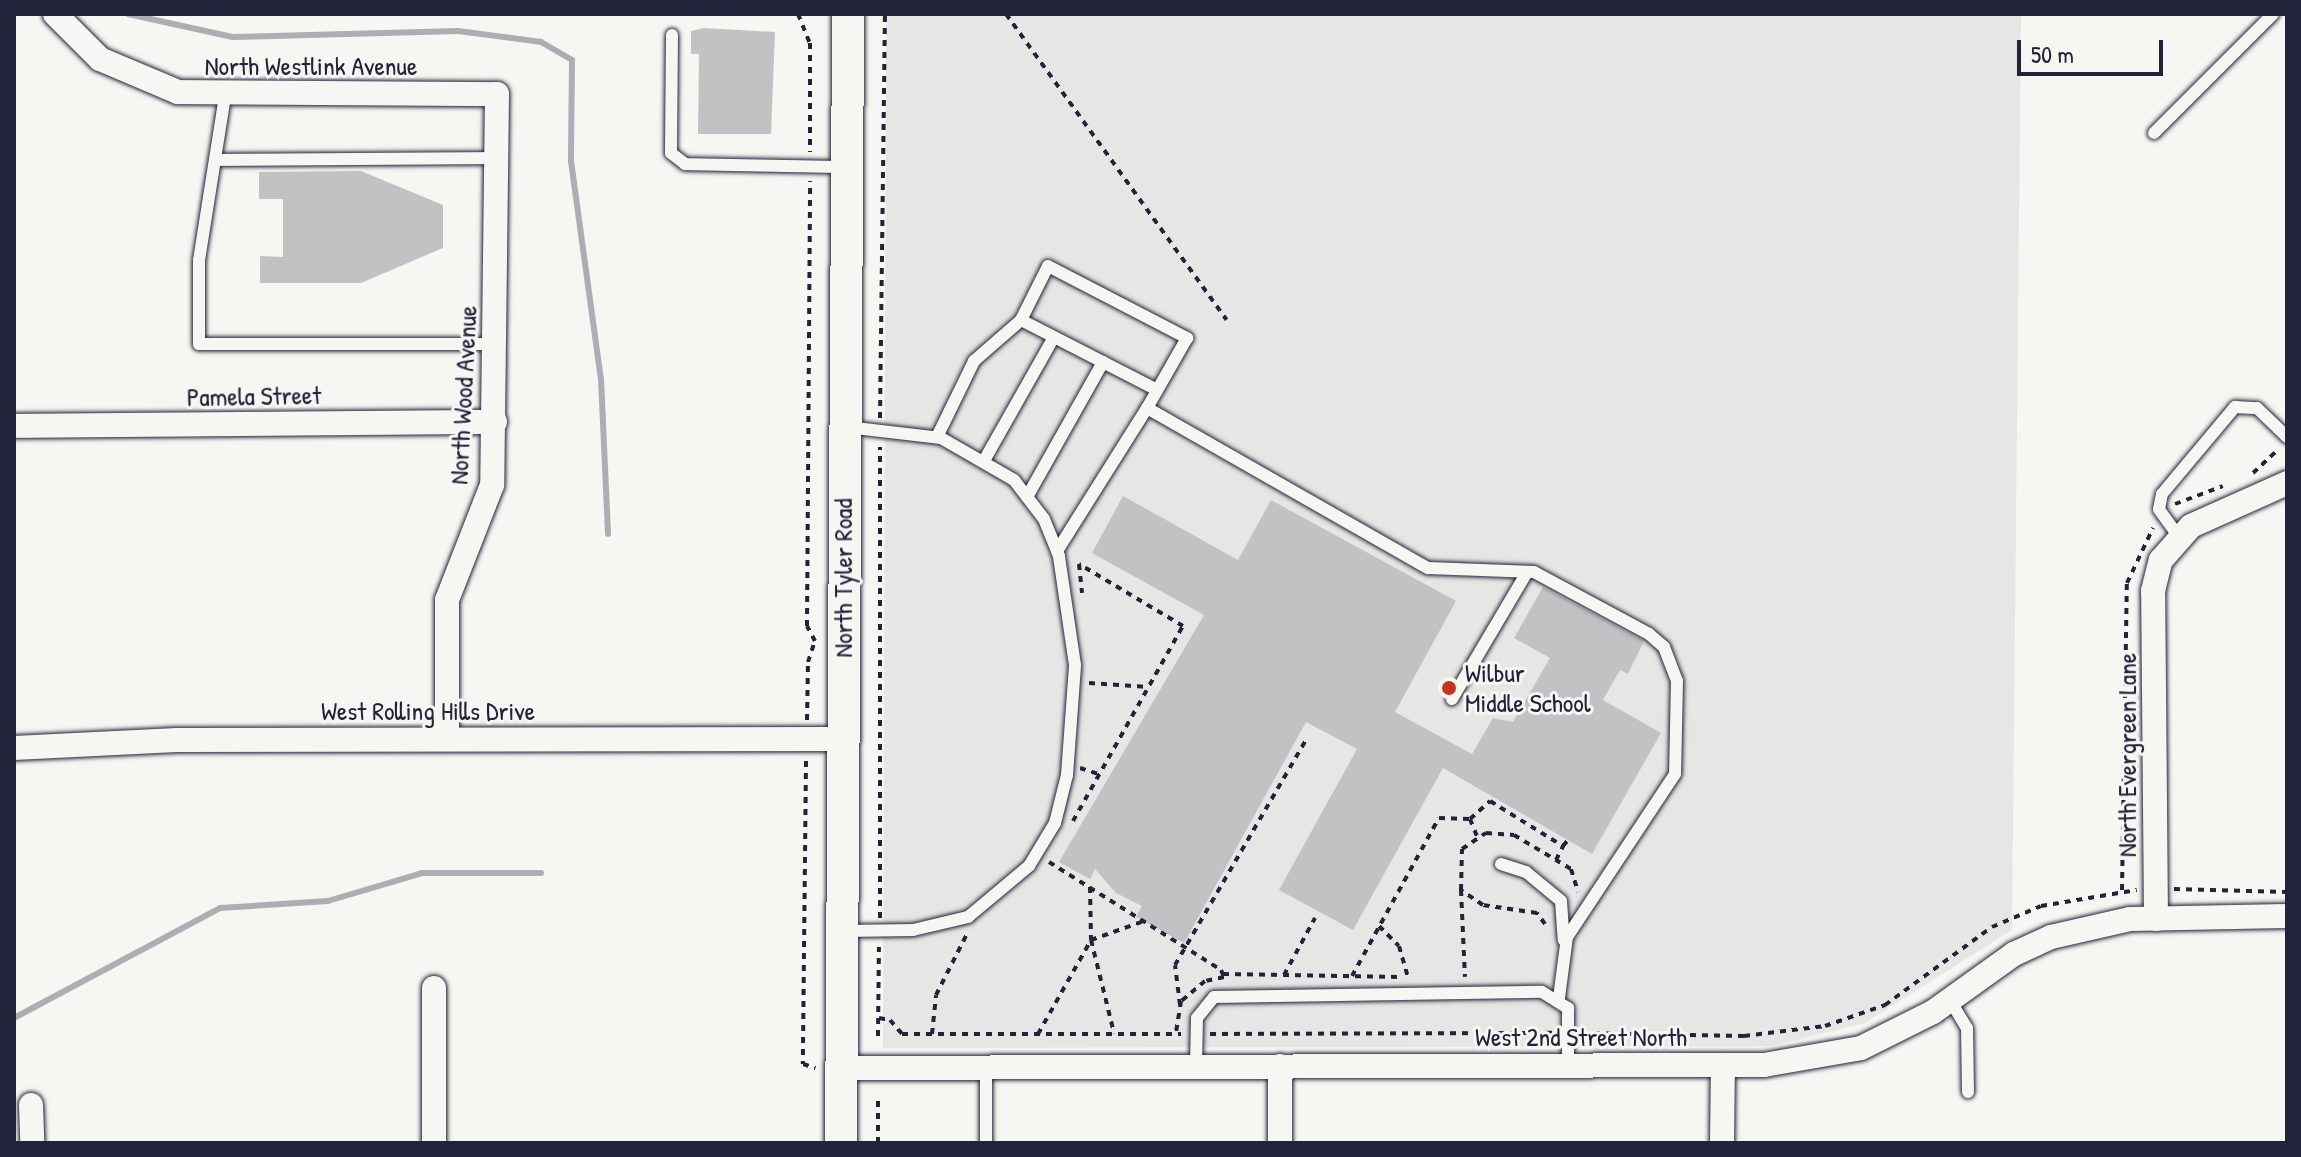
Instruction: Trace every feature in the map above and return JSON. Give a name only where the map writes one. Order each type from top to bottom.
[{"type":"main road","name":"North Tyler Road","points":[[841,1143],[828,1074],[841,931],[848,14]]},
{"type":"street","name":"North Westlink Avenue","points":[[55,14],[100,59],[178,92],[225,96],[497,94]]},
{"type":"street","name":"North Wood Avenue","points":[[447,739],[447,600],[492,485],[497,94]]},
{"type":"street","name":"Pamela Street","points":[[14,426],[495,422]]},
{"type":"street","points":[[2179,537],[2287,483]]},
{"type":"street","name":"North Evergreen Lane","points":[[2156,919],[2153,591],[2161,560],[2179,537]]},
{"type":"street","name":"West Rolling Hills Drive","points":[[14,748],[447,739],[842,739]]},
{"type":"street","name":"West 2nd Street North","points":[[828,1074],[986,1067],[1723,1065],[1861,1048],[1950,1000],[2014,954],[2051,937],[2156,919],[2287,916]]},
{"type":"street","points":[[434,988],[434,1143]]},
{"type":"street","points":[[1722,1143],[1723,1065]]},
{"type":"street","points":[[1280,1066],[1280,1143]]},
{"type":"street","points":[[31,1105],[32,1143]]},
{"type":"lane","points":[[2154,133],[2273,14]]},
{"type":"lane","points":[[672,35],[671,153],[685,164],[847,167]]},
{"type":"lane","points":[[225,96],[199,260],[199,344],[495,344]]},
{"type":"lane","points":[[215,160],[496,158]]},
{"type":"lane","points":[[937,437],[974,361],[1021,320],[1048,266],[1187,338],[1057,551]]},
{"type":"lane","points":[[1021,320],[1157,390]]},
{"type":"lane","points":[[985,459],[1054,337]]},
{"type":"lane","points":[[1027,497],[1103,362]]},
{"type":"lane","points":[[2179,537],[2159,502],[2198,444],[2223,417],[2235,407],[2257,408],[2287,437]]},
{"type":"lane","points":[[1147,408],[1428,568],[1527,572],[1556,580],[1649,634],[1664,647],[1677,681],[1675,774],[1579,916],[1565,947]]},
{"type":"lane","points":[[841,931],[880,931],[968,917],[990,904],[1029,866],[1055,823],[1074,730],[1075,665],[1057,551],[1027,497],[985,459],[937,437],[844,427]]},
{"type":"lane","points":[[1452,699],[1527,572]]},
{"type":"lane","points":[[1501,864],[1526,872],[1561,901],[1565,947],[1559,998]]},
{"type":"lane","points":[[1196,1066],[1202,1004],[1214,997],[1542,992],[1559,998],[1568,1008],[1574,1033],[1568,1065]]},
{"type":"lane","points":[[1950,1000],[1967,1028],[1968,1092]]},
{"type":"lane","points":[[986,1067],[986,1143]]},
{"type":"path","points":[[798,14],[810,43],[807,626],[815,641],[808,662],[803,1064],[815,1065],[828,1074]]},
{"type":"path","points":[[878,1036],[885,14]]},
{"type":"path","points":[[1006,14],[1227,320]]},
{"type":"path","points":[[1089,683],[1149,687]]},
{"type":"path","points":[[1176,1034],[1180,1005],[1175,965],[1306,740]]},
{"type":"path","points":[[1078,768],[1099,774]]},
{"type":"path","points":[[1352,976],[1439,818],[1470,819],[1490,801],[1563,846]]},
{"type":"path","points":[[1470,819],[1478,839]]},
{"type":"path","points":[[1465,977],[1462,849],[1478,839],[1514,835],[1571,869],[1579,916]]},
{"type":"path","points":[[1556,860],[1568,840]]},
{"type":"path","points":[[1049,862],[1187,945],[1223,974]]},
{"type":"path","points":[[1090,887],[1091,940],[1114,1034]]},
{"type":"path","points":[[1461,890],[1483,905],[1537,913],[1548,930]]},
{"type":"path","points":[[879,1018],[890,1020],[902,1034],[1574,1033],[1744,1036],[1825,1026],[1885,1005],[1992,927],[2041,906],[2107,890],[2287,892]]},
{"type":"path","points":[[1284,975],[1315,918]]},
{"type":"path","points":[[1038,1034],[1091,940],[1144,921]]},
{"type":"path","points":[[1379,926],[1399,946],[1408,977]]},
{"type":"path","points":[[1180,1005],[1194,989],[1223,974],[1422,977]]},
{"type":"path","points":[[1451,977],[1481,978]]},
{"type":"path","points":[[1574,1033],[1579,1018]]},
{"type":"path","points":[[878,1096],[878,1143]]},
{"type":"shaded area","name":"Wilbur Middle School","points":[[886,14],[2021,14],[2012,930],[1865,1023],[1772,1046],[883,1048]]},
{"type":"building","points":[[704,28],[775,32],[771,134],[698,134],[699,54],[691,54],[691,31]]},
{"type":"building","points":[[361,171],[443,205],[443,248],[361,283],[260,283],[260,256],[283,257],[283,199],[259,199],[259,172]]},
{"type":"building","points":[[1123,496],[1238,560],[1271,500],[1456,601],[1395,712],[1472,754],[1493,718],[1513,722],[1550,658],[1514,638],[1543,587],[1644,641],[1628,674],[1620,670],[1603,700],[1661,733],[1592,854],[1443,768],[1353,930],[1279,890],[1357,749],[1306,722],[1184,943],[1136,917],[1142,906],[1116,893],[1095,869],[1090,879],[1059,862],[1204,615],[1092,553]]},
{"type":"waterway","points":[[128,14],[233,37],[458,31],[541,42],[572,60],[571,161],[601,379],[608,534]]},
{"type":"waterway","points":[[14,1018],[220,908],[328,901],[422,873],[541,873]]},
{"type":"place","name":"Wilbur Middle School","points":[[1449,688]]}]
